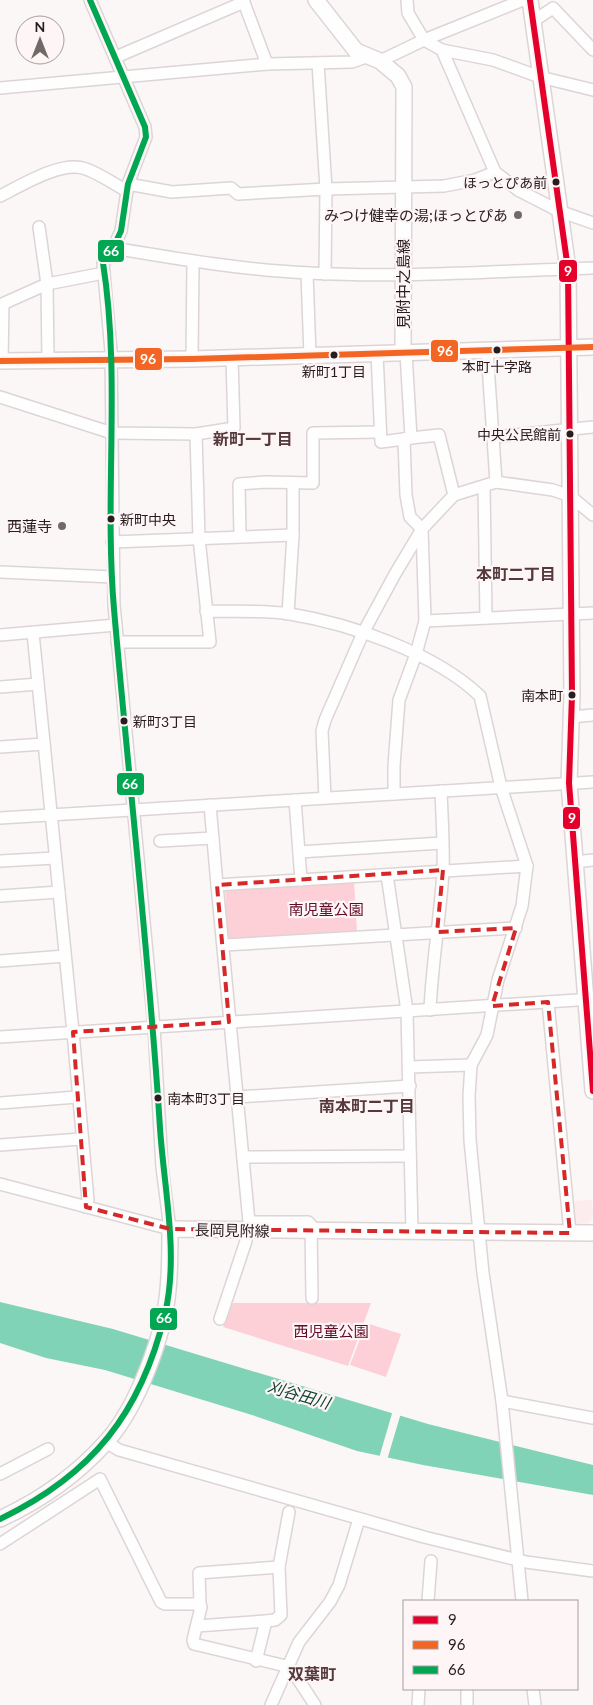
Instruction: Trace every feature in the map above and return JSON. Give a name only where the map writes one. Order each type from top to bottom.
[{"type":"main road","name":"見附中之島線","points":[[316,0],[356,51],[373,59],[398,76],[404,87],[404,353]]},
{"type":"main road","points":[[530,0],[568,269],[571,614],[569,784],[575,862],[590,1000],[593,1091]]},
{"type":"main road","points":[[1,361],[192,359],[593,347]]},
{"type":"main road","points":[[0,1519],[36,1500],[65,1481],[107,1441],[141,1384],[150,1363],[163,1319],[168,1290],[170,1229]]},
{"type":"main road","name":"長岡見附線","points":[[170,1229],[593,1233]]},
{"type":"street","points":[[0,1184],[170,1229],[162,1167],[154,1027],[117,642],[112,542],[111,359],[102,263],[114,248],[121,231],[127,188],[146,136],[145,126],[90,0]]},
{"type":"street","points":[[398,0],[424,40],[442,50],[493,60],[540,77],[593,90]]},
{"type":"street","points":[[407,0],[408,13]]},
{"type":"street","points":[[0,88],[267,64],[352,62],[373,59],[523,0]]},
{"type":"street","points":[[116,57],[243,1],[267,64]]},
{"type":"street","points":[[532,22],[554,8],[593,50]]},
{"type":"street","points":[[442,50],[495,172],[518,190],[559,212],[593,223]]},
{"type":"street","points":[[318,63],[326,189],[325,274]]},
{"type":"street","points":[[0,196],[60,168],[76,166],[127,188],[172,192],[231,188],[238,194],[403,186],[444,186],[475,180],[495,172]]},
{"type":"street","points":[[40,227],[48,284],[48,360]]},
{"type":"street","points":[[114,248],[224,267],[325,274],[403,274],[593,268]]},
{"type":"street","points":[[192,359],[193,262]]},
{"type":"street","points":[[1,361],[2,305],[48,284],[104,273]]},
{"type":"street","points":[[307,273],[310,356]]},
{"type":"street","points":[[487,350],[496,482]]},
{"type":"street","points":[[377,353],[381,442],[439,435],[454,496]]},
{"type":"street","points":[[394,794],[399,700],[416,654],[425,621],[422,529],[410,517],[406,494],[408,438],[404,353]]},
{"type":"street","points":[[0,397],[112,433],[196,434],[234,428],[232,358]]},
{"type":"street","points":[[494,437],[568,428],[593,427]]},
{"type":"street","points":[[240,536],[239,484],[313,483],[313,433],[380,432]]},
{"type":"street","points":[[117,642],[210,642],[199,538],[196,434]]},
{"type":"street","points":[[325,798],[322,731],[363,633],[422,529],[454,496],[496,482],[553,490],[570,496],[593,515]]},
{"type":"street","points":[[288,614],[294,483]]},
{"type":"street","points":[[484,486],[486,618]]},
{"type":"street","points":[[112,542],[293,535]]},
{"type":"street","points":[[0,572],[113,577]]},
{"type":"street","points":[[206,610],[288,614],[326,622],[363,633],[416,654],[472,688],[480,696],[501,787],[527,866],[522,906],[492,1006],[487,1035],[471,1065],[469,1096],[470,1140],[502,1401],[522,1600]]},
{"type":"street","points":[[425,621],[593,613]]},
{"type":"street","points":[[0,635],[116,625]]},
{"type":"street","points":[[33,633],[73,1032],[77,1097],[88,1200],[86,1207]]},
{"type":"street","points":[[0,687],[38,684]]},
{"type":"street","points":[[571,717],[593,716]]},
{"type":"street","points":[[0,747],[44,744]]},
{"type":"street","points":[[0,818],[593,782]]},
{"type":"street","points":[[430,1010],[431,966],[438,932],[443,870],[441,791]]},
{"type":"street","points":[[296,800],[301,880]]},
{"type":"street","points":[[210,805],[249,1222],[308,1222],[311,1225],[312,1298]]},
{"type":"street","points":[[160,841],[213,838]]},
{"type":"street","points":[[299,852],[442,843]]},
{"type":"street","points":[[0,862],[55,858]]},
{"type":"street","points":[[575,862],[593,860]]},
{"type":"street","points":[[217,885],[527,866]]},
{"type":"street","points":[[387,875],[407,1011],[412,1232]]},
{"type":"street","points":[[0,896],[59,892]]},
{"type":"street","points":[[224,946],[516,928]]},
{"type":"street","points":[[0,961],[65,956]]},
{"type":"street","points":[[0,1037],[590,1000]]},
{"type":"street","points":[[548,1002],[570,1233]]},
{"type":"street","points":[[409,1067],[471,1065]]},
{"type":"street","points":[[237,1097],[410,1086]]},
{"type":"street","points":[[0,1103],[77,1097]]},
{"type":"street","points":[[0,1145],[81,1139]]},
{"type":"street","points":[[243,1157],[410,1156]]},
{"type":"street","points":[[220,1319],[246,1241]]},
{"type":"street","points":[[502,1401],[593,1418]]},
{"type":"street","points":[[107,1441],[118,1449],[359,1519],[518,1556],[593,1571]]},
{"type":"street","points":[[0,1474],[48,1449]]},
{"type":"street","points":[[0,1544],[100,1479],[161,1602],[165,1604],[200,1604]]},
{"type":"street","points":[[198,1626],[275,1620],[281,1615],[279,1567],[289,1512]]},
{"type":"street","points":[[271,1705],[290,1668],[299,1642],[330,1602],[339,1585],[359,1519]]},
{"type":"street","points":[[428,1600],[431,1561]]},
{"type":"street","points":[[279,1567],[199,1573],[201,1607],[198,1626],[193,1640],[198,1646],[290,1668],[315,1705]]},
{"type":"street","points":[[256,1661],[266,1621]]},
{"type":"street","points":[[418,1705],[419,1690]]},
{"type":"street","points":[[466,1690],[467,1705]]},
{"type":"street","points":[[533,1690],[535,1705]]},
{"type":"highlighted area","points":[[443,870],[437,932],[516,928],[492,1006],[548,1002],[570,1233],[170,1229],[86,1207],[73,1032],[229,1022],[217,885]]},
{"type":"shaded area","points":[[592,1200],[593,1217],[589,1223],[572,1224],[571,1201]]},
{"type":"green space","name":"南児童公園","points":[[354,880],[357,932],[228,943],[225,888]]},
{"type":"green space","name":"西児童公園","points":[[233,1303],[371,1303],[348,1366],[223,1327]]},
{"type":"green space","points":[[366,1323],[401,1334],[386,1377],[350,1365]]},
{"type":"water","name":"刈谷田川","points":[[0,1302],[113,1329],[428,1424],[593,1465],[593,1495],[423,1465],[357,1451],[252,1415],[105,1370],[46,1358],[0,1343]]},
{"type":"pier","points":[[393,1410],[401,1413],[387,1460],[379,1458]]},
{"type":"transit line","name":"66","points":[[0,1519],[33,1502],[86,1461],[108,1437],[127,1411],[142,1382],[155,1349],[165,1314],[171,1268],[171,1245],[150,998],[111,566],[111,349],[103,263],[121,231],[128,184],[146,137],[145,127],[90,0]]},
{"type":"transit line","name":"9","points":[[530,0],[568,269],[572,695],[569,783],[593,1091]]},
{"type":"transit line","name":"96","points":[[0,361],[192,359],[593,347]]},
{"type":"place","name":"ほっとぴあ前","points":[[556,182]]},
{"type":"place","name":"みつけ健幸の湯;ほっとぴあ","points":[[518,215]]},
{"type":"place","name":"本町十字路","points":[[497,350]]},
{"type":"place","name":"新町1丁目","points":[[334,355]]},
{"type":"place","name":"中央公民館前","points":[[570,434]]},
{"type":"place","name":"新町中央","points":[[111,519]]},
{"type":"place","name":"西蓮寺","points":[[62,526]]},
{"type":"place","name":"南本町","points":[[572,695]]},
{"type":"place","name":"新町3丁目","points":[[124,721]]},
{"type":"place","name":"南本町3丁目","points":[[158,1098]]},
{"type":"district","name":"新町一丁目","points":[[253,438]]},
{"type":"district","name":"本町二丁目","points":[[516,573]]},
{"type":"district","name":"南本町二丁目","points":[[367,1105]]},
{"type":"district","name":"双葉町","points":[[312,1673]]}]
